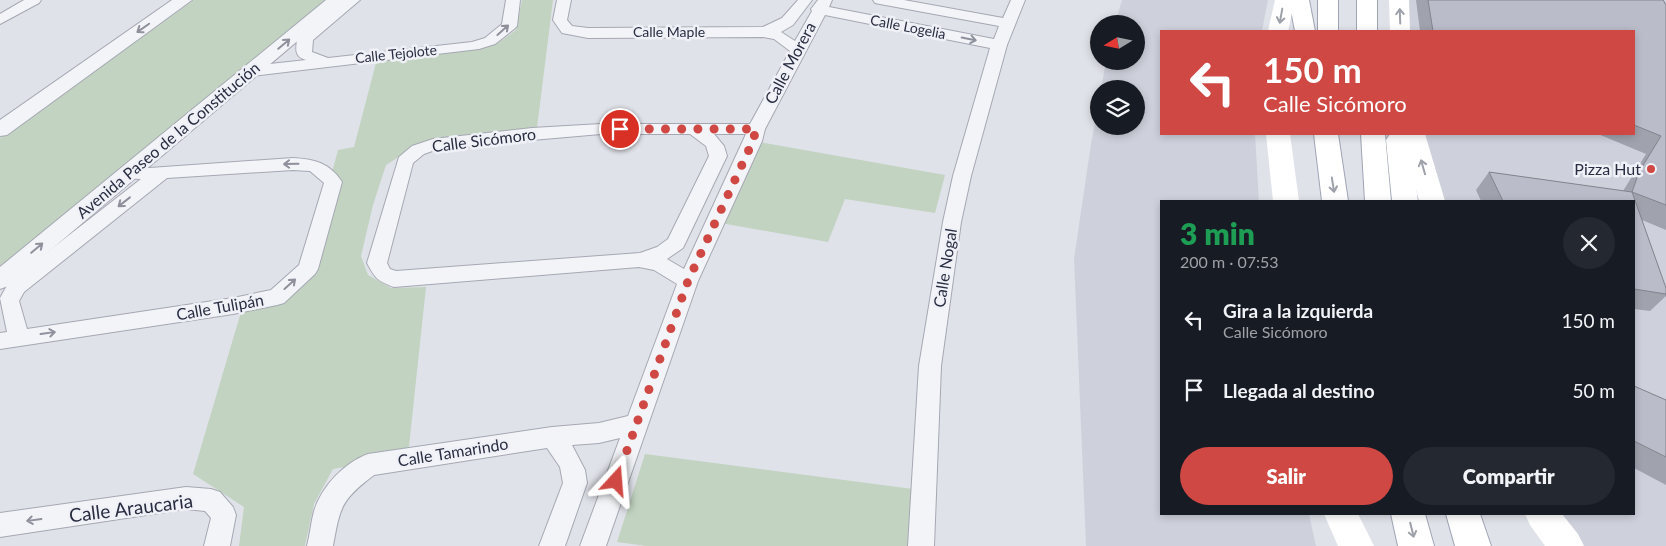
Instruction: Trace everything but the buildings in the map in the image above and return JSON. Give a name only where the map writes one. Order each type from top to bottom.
[{"type":"main road","points":[[1278,30],[1284,0]]},
{"type":"main road","points":[[1299,0],[1305,30]]},
{"type":"main road","points":[[1328,0],[1328,30]]},
{"type":"main road","points":[[1367,0],[1367,30]]},
{"type":"main road","points":[[1399,0],[1400,30]]},
{"type":"main road","points":[[1278,135],[1286,200]]},
{"type":"main road","points":[[1373,135],[1378,200]]},
{"type":"main road","points":[[1401,135],[1398,140],[1405,200]]},
{"type":"main road","points":[[1413,135],[1432,200]]},
{"type":"main road","points":[[1326,138],[1336,200]]},
{"type":"main road","points":[[1341,515],[1348,546]]},
{"type":"main road","points":[[1341,515],[1356,546]]},
{"type":"main road","points":[[1408,515],[1416,546]]},
{"type":"street","points":[[0,20],[34,0]]},
{"type":"street","points":[[0,130],[182,0]]},
{"type":"street","name":"Avenida Paseo de la Constitución","points":[[0,280],[337,0]]},
{"type":"street","points":[[325,62],[304,54],[305,39],[353,0]]},
{"type":"street","name":"Calle Tejolote","points":[[251,71],[474,46],[490,41],[509,26],[513,0]]},
{"type":"street","name":"Calle Maple","points":[[564,0],[560,20],[567,30],[588,33],[762,32],[779,36],[798,50]]},
{"type":"street","name":"Calle Logelia","points":[[880,0],[1007,24]]},
{"type":"street","name":"Calle Nogal","points":[[921,546],[930,366],[952,222],[962,176],[998,45],[1018,0]]},
{"type":"street","points":[[762,32],[778,29],[816,3]]},
{"type":"street","name":"Calle Logelia","points":[[816,3],[998,45]]},
{"type":"street","name":"Calle Morera","points":[[593,546],[688,281],[753,141],[756,129],[798,50],[816,3]]},
{"type":"street","name":"Calle Sicómoro","points":[[688,281],[659,264],[639,260],[394,278],[383,274],[377,263],[405,161],[418,150],[433,145],[532,134],[601,129],[756,129]]},
{"type":"street","points":[[639,260],[660,255],[670,249],[676,242],[718,156],[717,149],[712,141],[693,129]]},
{"type":"street","name":"Calle Tulipán","points":[[10,339],[233,306],[277,297],[308,269],[332,182],[325,171],[314,165],[293,164],[127,174]]},
{"type":"street","points":[[10,339],[9,301],[16,287],[162,172]]},
{"type":"street","name":"Calle Tamarindo","points":[[320,546],[327,510],[343,484],[368,465],[552,437],[599,433],[636,424]]},
{"type":"street","points":[[552,437],[572,464],[575,483],[552,546]]},
{"type":"street","name":"Calle Araucaria","points":[[0,525],[186,498],[211,500],[224,515],[216,546]]},
{"type":"shaded area","points":[[1122,0],[1268,0],[1262,30],[1160,30],[1160,135],[1255,135],[1259,200],[1160,200],[1160,515],[1309,515],[1316,546],[1086,546],[1074,259],[1093,135],[1145,135],[1145,80],[1103,80],[1104,70],[1145,70],[1145,15],[1118,15]]},
{"type":"shaded area","points":[[1399,0],[1666,0],[1666,546],[1566,546],[1543,515],[1635,515],[1635,200],[1432,200],[1413,135],[1635,135],[1635,30],[1400,30]]},
{"type":"green space","points":[[194,0],[328,0],[0,274],[0,138]]},
{"type":"green space","points":[[522,0],[553,0],[537,128],[410,150],[386,165],[373,205],[361,256],[368,275],[391,288],[426,287],[408,456],[333,469],[314,504],[305,546],[239,546],[244,507],[193,474],[241,312],[305,273],[338,150],[354,147],[377,59],[440,53],[498,43],[516,30]]},
{"type":"green space","points":[[753,141],[945,175],[935,213],[845,199],[828,242],[715,222]]},
{"type":"green space","points":[[645,454],[913,489],[908,546],[646,546],[617,542]]},
{"type":"place","name":"Pizza Hut","points":[[1651,169]]},
{"type":"route","points":[[616,481],[688,281],[753,141],[756,129],[620,129]]}]
